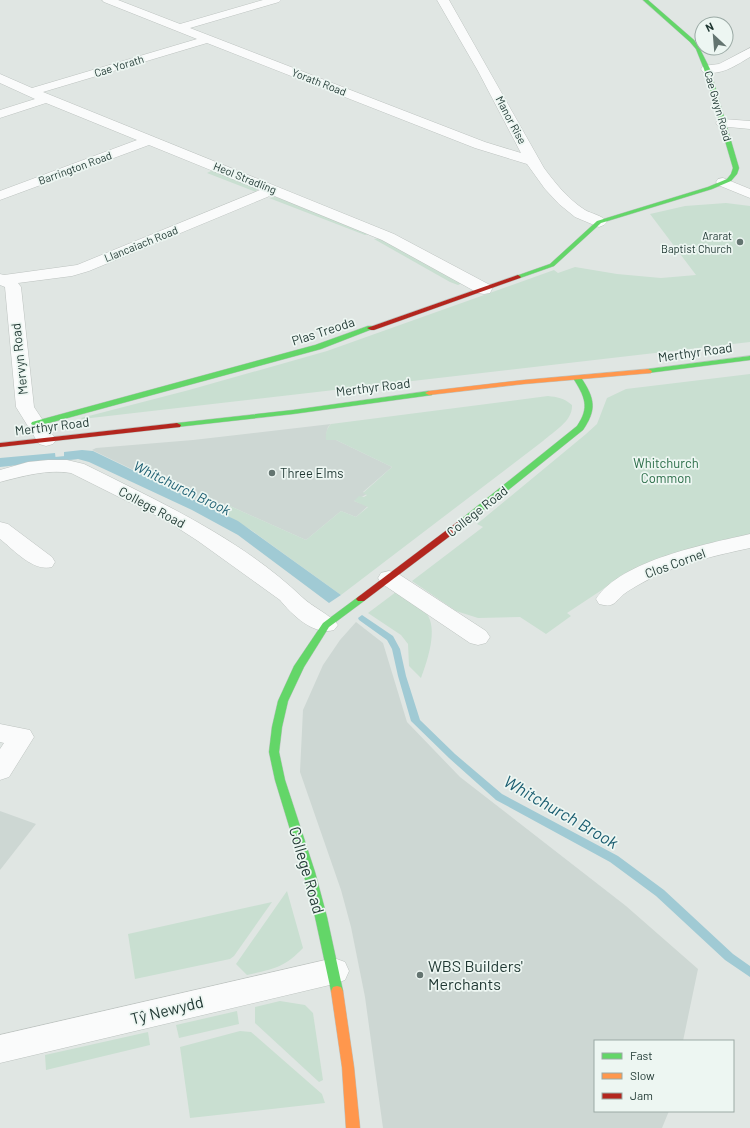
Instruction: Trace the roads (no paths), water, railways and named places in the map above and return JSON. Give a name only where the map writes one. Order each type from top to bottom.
[{"type":"street","name":"Yorath Road","points":[[108,0],[480,145],[532,161]]},
{"type":"street","points":[[178,28],[275,0]]},
{"type":"street","name":"Manor Rise","points":[[442,0],[497,94],[532,161],[547,182],[570,207],[582,215],[599,222]]},
{"type":"street","name":"Cae Gwyn Road","points":[[599,222],[723,182],[734,174],[736,168],[707,69],[698,49],[692,41],[645,0]]},
{"type":"street","name":"Cae Yorath","points":[[31,92],[208,39]]},
{"type":"street","points":[[707,69],[722,68],[750,52]]},
{"type":"street","name":"Heol Stradling","points":[[0,78],[46,99],[388,237],[484,289]]},
{"type":"street","points":[[0,114],[46,99]]},
{"type":"street","points":[[723,123],[750,125]]},
{"type":"street","name":"Barrington Road","points":[[0,196],[150,140]]},
{"type":"street","points":[[723,182],[750,194]]},
{"type":"street","name":"Llancaiach Road","points":[[2,280],[65,272],[83,268],[273,190]]},
{"type":"street","name":"Plas Treoda","points":[[35,424],[318,347],[552,265],[560,260],[571,249],[588,229],[599,222]]},
{"type":"street","name":"Mervyn Road","points":[[2,280],[10,283],[13,287],[24,407],[46,440]]},
{"type":"street","name":"Merthyr Road","points":[[0,445],[293,412],[357,402],[485,387],[668,369],[750,358]]},
{"type":"street","name":"College Road","points":[[353,1128],[343,1028],[334,971],[313,887],[276,765],[274,752],[277,727],[283,701],[299,666],[326,625],[483,507],[580,428],[588,418],[591,406],[590,400],[578,378]]},
{"type":"street","name":"College Road","points":[[0,476],[19,470],[41,466],[68,466],[77,468],[174,517],[206,536],[244,562],[288,595],[294,602],[315,619],[326,625]]},
{"type":"street","points":[[0,529],[44,562]]},
{"type":"street","name":"Clos Cornel","points":[[607,599],[612,591],[650,570],[683,558],[750,541]]},
{"type":"street","points":[[389,578],[478,637]]},
{"type":"street","points":[[0,733],[21,737],[0,770]]},
{"type":"street","name":"Tŷ Newydd","points":[[0,1049],[334,971]]},
{"type":"water","points":[[82,450],[93,451],[238,521],[341,595],[329,603],[238,535],[192,510],[89,462],[78,459],[64,460],[64,452]]},
{"type":"water","points":[[55,453],[56,461],[0,467],[0,458]]},
{"type":"waterway","name":"Whitchurch Brook","points":[[45,460],[75,457]]},
{"type":"waterway","name":"Whitchurch Brook","points":[[362,618],[390,638],[396,649],[402,676],[416,721],[452,756],[499,797],[614,859],[660,893],[729,957],[750,972]]},
{"type":"place","name":"Ararat Baptist Church","points":[[740,242]]},
{"type":"place","name":"Three Elms","points":[[272,473]]},
{"type":"place","name":"WBS Builders' Merchants","points":[[420,975]]},
{"type":"park label","name":"Whitchurch Common","points":[[666,470]]}]
